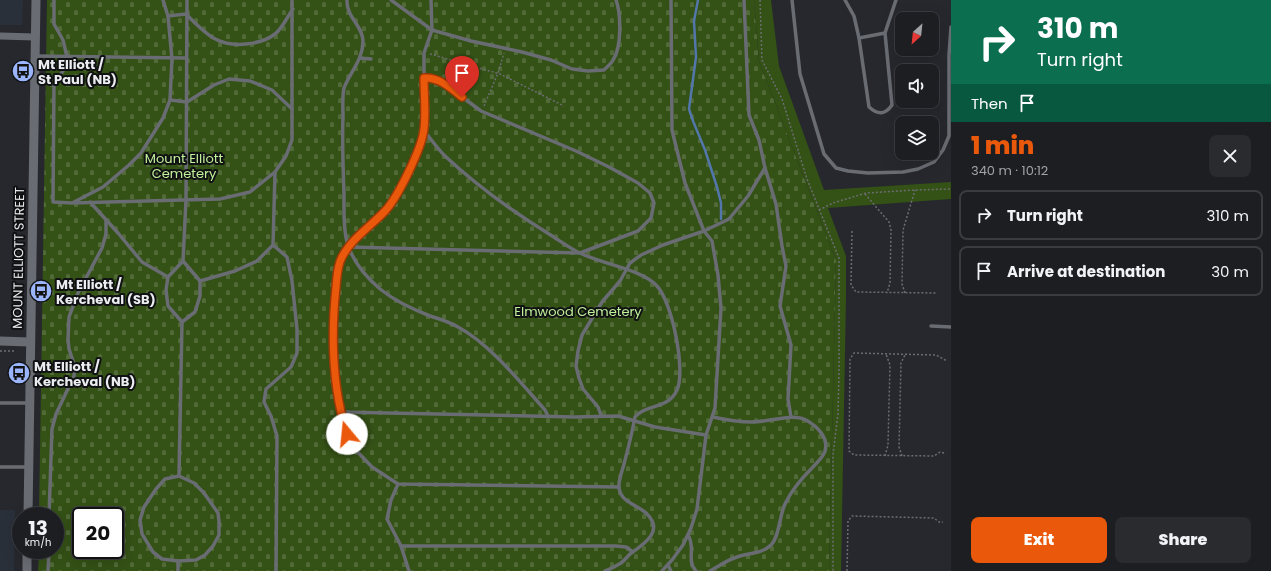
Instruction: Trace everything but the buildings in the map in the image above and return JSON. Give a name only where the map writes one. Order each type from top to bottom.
[{"type":"main road","name":"MOUNT ELLIOTT STREET","points":[[28,507],[36,0]]},
{"type":"main road","points":[[0,342],[30,342]]},
{"type":"main road","points":[[27,559],[27,571]]},
{"type":"street","points":[[0,36],[35,37]]},
{"type":"lane","points":[[54,0],[54,24],[63,40],[67,57],[63,71],[54,83],[53,202],[72,203],[220,199],[250,192],[275,172],[286,156],[292,140],[292,0]]},
{"type":"lane","points":[[72,203],[103,186],[121,173],[141,153],[163,118],[170,100],[172,58],[168,16],[163,0]]},
{"type":"lane","points":[[179,476],[182,322],[168,306],[166,290],[168,277],[183,261],[186,200],[186,0]]},
{"type":"lane","points":[[347,0],[349,14],[358,26],[363,40],[360,58],[344,89],[343,100],[342,144],[345,230],[349,247],[361,269],[379,288],[394,299],[415,310],[452,323],[464,330],[491,352],[512,372],[545,410],[548,416]]},
{"type":"lane","points":[[391,0],[432,30],[551,60],[572,69],[588,71],[604,70],[613,60],[618,48],[620,16],[616,0]]},
{"type":"lane","points":[[431,0],[432,30],[424,53],[424,130],[415,158],[391,204],[358,236],[342,256],[339,266],[334,303],[334,370],[340,412],[350,444],[372,467],[398,484],[619,487]]},
{"type":"lane","points":[[662,571],[680,549],[688,535],[697,510],[706,435],[715,408],[721,308],[718,275],[712,241],[704,231],[685,183],[672,130],[671,0]]},
{"type":"lane","points":[[744,0],[749,115],[759,140],[765,168],[776,204],[786,266],[780,306],[791,345],[788,399],[791,416]]},
{"type":"lane","points":[[792,0],[800,74],[824,154],[836,168],[848,172],[903,172],[918,169],[934,162],[943,150],[949,136],[949,55],[951,27]]},
{"type":"lane","points":[[845,0],[854,16],[859,38],[869,107],[879,114],[884,113],[892,104],[885,34],[896,0]]},
{"type":"lane","points":[[186,14],[200,28],[211,36],[223,43],[238,45],[253,44],[264,41],[276,33],[293,9]]},
{"type":"lane","points":[[168,16],[186,14]]},
{"type":"lane","points":[[859,38],[885,34]]},
{"type":"lane","points":[[35,56],[186,58]]},
{"type":"lane","points":[[360,58],[371,59]]},
{"type":"lane","points":[[349,247],[580,253],[638,231],[651,218],[654,203],[650,193],[638,183],[576,151],[482,111],[442,82],[431,77],[424,78]]},
{"type":"lane","points":[[170,100],[187,102],[214,85],[230,79],[250,81],[272,90],[292,109]]},
{"type":"lane","points":[[424,130],[444,155],[497,200],[580,253],[651,281],[660,290],[675,329],[681,368],[680,383],[672,398],[663,404],[640,413],[636,417],[619,487],[621,495],[625,499],[646,512],[653,523],[653,530],[650,538],[644,544],[621,563],[605,571]]},
{"type":"lane","points":[[601,416],[599,410],[587,395],[581,384],[577,372],[578,350],[585,329],[602,302],[637,258],[652,249],[704,231],[729,219],[748,196],[765,168]]},
{"type":"lane","points":[[200,281],[235,271],[256,261],[273,245],[275,172]]},
{"type":"lane","points":[[90,202],[142,262],[168,277]]},
{"type":"lane","points":[[49,507],[52,429],[56,414],[74,376],[75,367],[69,349],[69,317],[78,293],[102,248],[106,234],[106,220]]},
{"type":"lane","points":[[273,245],[287,257],[291,275],[297,329],[297,353],[291,367],[266,389],[264,402],[271,416],[277,436],[276,571]]},
{"type":"lane","points":[[182,322],[194,312],[200,296],[200,281],[183,261]]},
{"type":"lane","points":[[930,326],[951,327]]},
{"type":"lane","points":[[0,403],[29,403]]},
{"type":"lane","points":[[340,412],[575,417],[618,416],[655,427],[706,435]]},
{"type":"lane","points":[[710,571],[728,560],[764,550],[771,545],[775,539],[785,503],[825,451],[824,437],[817,428],[804,420],[791,416],[769,421],[751,422],[725,420],[713,417]]},
{"type":"lane","points":[[0,467],[28,467]]},
{"type":"lane","points":[[179,476],[194,483],[204,493],[218,513],[219,521],[218,535],[214,546],[205,555],[196,560],[178,561],[162,558],[153,552],[142,534],[140,520],[144,507],[156,489],[165,479],[179,476]]},
{"type":"lane","points":[[398,484],[391,500],[387,519],[401,546],[409,571]]},
{"type":"lane","points":[[688,535],[691,540],[692,547],[692,566],[696,571]]},
{"type":"lane","points":[[401,546],[616,546],[626,547],[633,552]]},
{"type":"lane","points":[[48,571],[49,559]]},
{"type":"lane","points":[[178,561],[178,571]]},
{"type":"lane","points":[[668,565],[671,571]]},
{"type":"path","points":[[760,0],[762,60],[782,99],[807,179],[839,258],[838,414],[833,454],[833,571]]},
{"type":"path","points":[[482,111],[498,73],[505,48]]},
{"type":"path","points":[[424,53],[498,73],[564,106]]},
{"type":"path","points":[[819,210],[833,203],[865,194],[951,189]]},
{"type":"path","points":[[905,293],[902,284],[903,230],[915,190]]},
{"type":"path","points":[[865,194],[889,222],[891,230],[890,283],[887,293]]},
{"type":"path","points":[[852,231],[851,284],[856,292],[936,293]]},
{"type":"path","points":[[944,453],[940,452],[934,456],[885,456],[854,455],[848,451],[850,359],[854,354],[886,354],[936,356],[947,361]]},
{"type":"path","points":[[885,456],[888,445],[890,365],[886,354]]},
{"type":"path","points":[[902,456],[899,447],[901,363],[905,355]]},
{"type":"path","points":[[847,571],[848,521],[852,516],[934,518],[939,522],[943,522]]},
{"type":"shaded area","points":[[0,0],[23,0],[22,25],[0,25]]},
{"type":"shaded area","points":[[0,510],[12,510],[12,559],[14,559],[14,571],[0,571]]},
{"type":"green space","name":"Elmwood Cemetery","points":[[47,0],[754,0],[759,61],[836,260],[829,571],[38,571],[39,559],[64,559],[64,507],[39,507]]},
{"type":"green space","points":[[754,0],[771,0],[779,66],[824,190],[951,182],[951,199],[828,208],[846,256],[841,571],[829,571],[836,260],[759,61]]},
{"type":"waterway","points":[[698,0],[694,21],[696,57],[689,109],[705,150],[717,187],[721,203],[721,219]]},
{"type":"place","name":"Mt Elliott / St Paul (NB)","points":[[23,71]]},
{"type":"place","name":"Mt Elliott / Kercheval (SB)","points":[[41,291]]},
{"type":"place","name":"Mt Elliott / Kercheval (NB)","points":[[19,373]]},
{"type":"route","points":[[347,434],[340,412],[334,370],[334,303],[338,271],[342,256],[358,236],[387,210],[415,158],[424,130],[424,78],[431,77],[442,82],[462,97]]},
{"type":"park label","name":"Mount Elliott Cemetery","points":[[184,166]]}]
